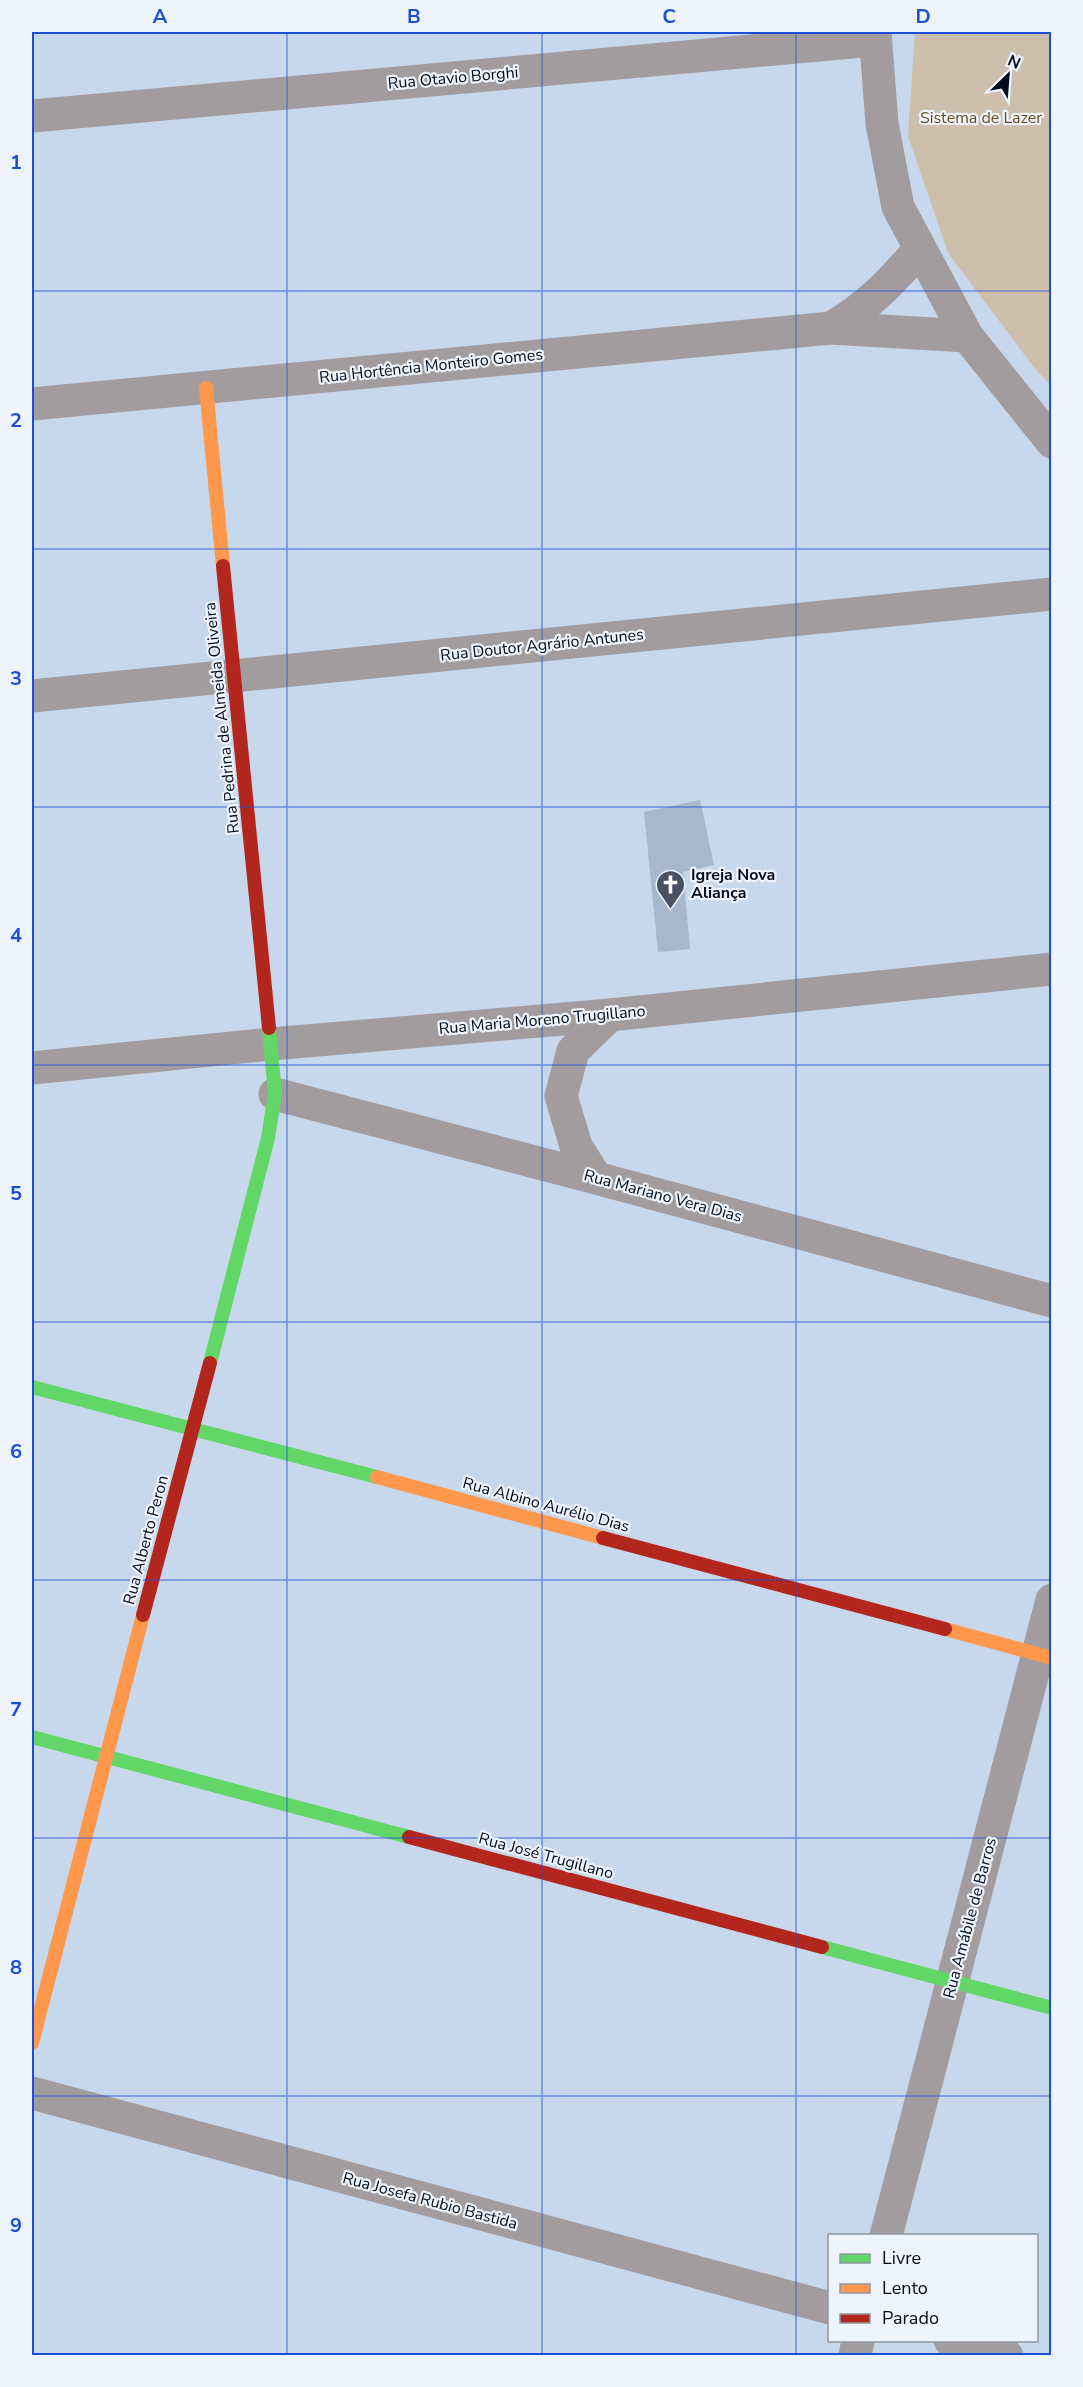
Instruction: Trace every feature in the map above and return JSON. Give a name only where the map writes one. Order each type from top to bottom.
[{"type":"street","name":"Rua Otavio Borghi","points":[[32,116],[874,36]]},
{"type":"street","points":[[874,36],[882,124],[898,207],[967,336],[1052,442]]},
{"type":"street","name":"Rua Hortência Monteiro Gomes","points":[[831,328],[880,294],[920,249]]},
{"type":"street","name":"Rua Hortência Monteiro Gomes","points":[[32,404],[831,328],[967,336]]},
{"type":"street","name":"Rua Pedrina de Almeida Oliveira","points":[[206,388],[271,1044]]},
{"type":"street","name":"Rua Doutor Agrário Antunes","points":[[32,696],[1052,594]]},
{"type":"street","name":"Rua Maria Moreno Trugillano","points":[[32,1068],[271,1044],[610,1015],[1052,969]]},
{"type":"street","points":[[596,1178],[576,1146],[561,1096],[573,1051],[610,1015]]},
{"type":"street","name":"Rua Alberto Peron","points":[[32,2043],[104,1756],[193,1430],[268,1138],[274,1094],[271,1044]]},
{"type":"street","name":"Rua Mariano Vera Dias","points":[[274,1094],[1052,1301]]},
{"type":"street","name":"Rua Albino Aurélio Dias","points":[[32,1387],[1045,1656]]},
{"type":"street","name":"Rua Amábile de Barros","points":[[886,2234],[953,1982],[1045,1656],[1052,1600]]},
{"type":"street","name":"Rua José Trugillano","points":[[32,1737],[1052,2008]]},
{"type":"street","name":"Rua Josefa Rubio Bastida","points":[[32,2092],[828,2307]]},
{"type":"street","points":[[957,2342],[1006,2355]]},
{"type":"green space","name":"Sistema de Lazer","points":[[915,32],[1051,32],[1051,385],[1036,370],[948,253],[908,136]]},
{"type":"building","name":"Igreja Nova Aliança","points":[[700,800],[714,865],[683,872],[690,949],[658,952],[644,812]]},
{"type":"traffic: fast","points":[[210,1363],[268,1138],[275,1094],[269,1028]]},
{"type":"traffic: fast","points":[[32,1387],[377,1477]]},
{"type":"traffic: fast","points":[[32,1737],[409,1837]]},
{"type":"traffic: fast","points":[[822,1947],[1052,2008]]},
{"type":"traffic: slow","points":[[206,388],[223,566]]},
{"type":"traffic: slow","points":[[377,1477],[603,1538]]},
{"type":"traffic: slow","points":[[32,2043],[143,1615]]},
{"type":"traffic: slow","points":[[945,1629],[1052,1658]]},
{"type":"traffic: jam","points":[[223,566],[269,1028]]},
{"type":"traffic: jam","points":[[143,1615],[210,1363]]},
{"type":"traffic: jam","points":[[603,1538],[945,1629]]},
{"type":"traffic: jam","points":[[409,1837],[822,1947]]},
{"type":"place","name":"Igreja Nova Aliança","points":[[670,910]]}]
